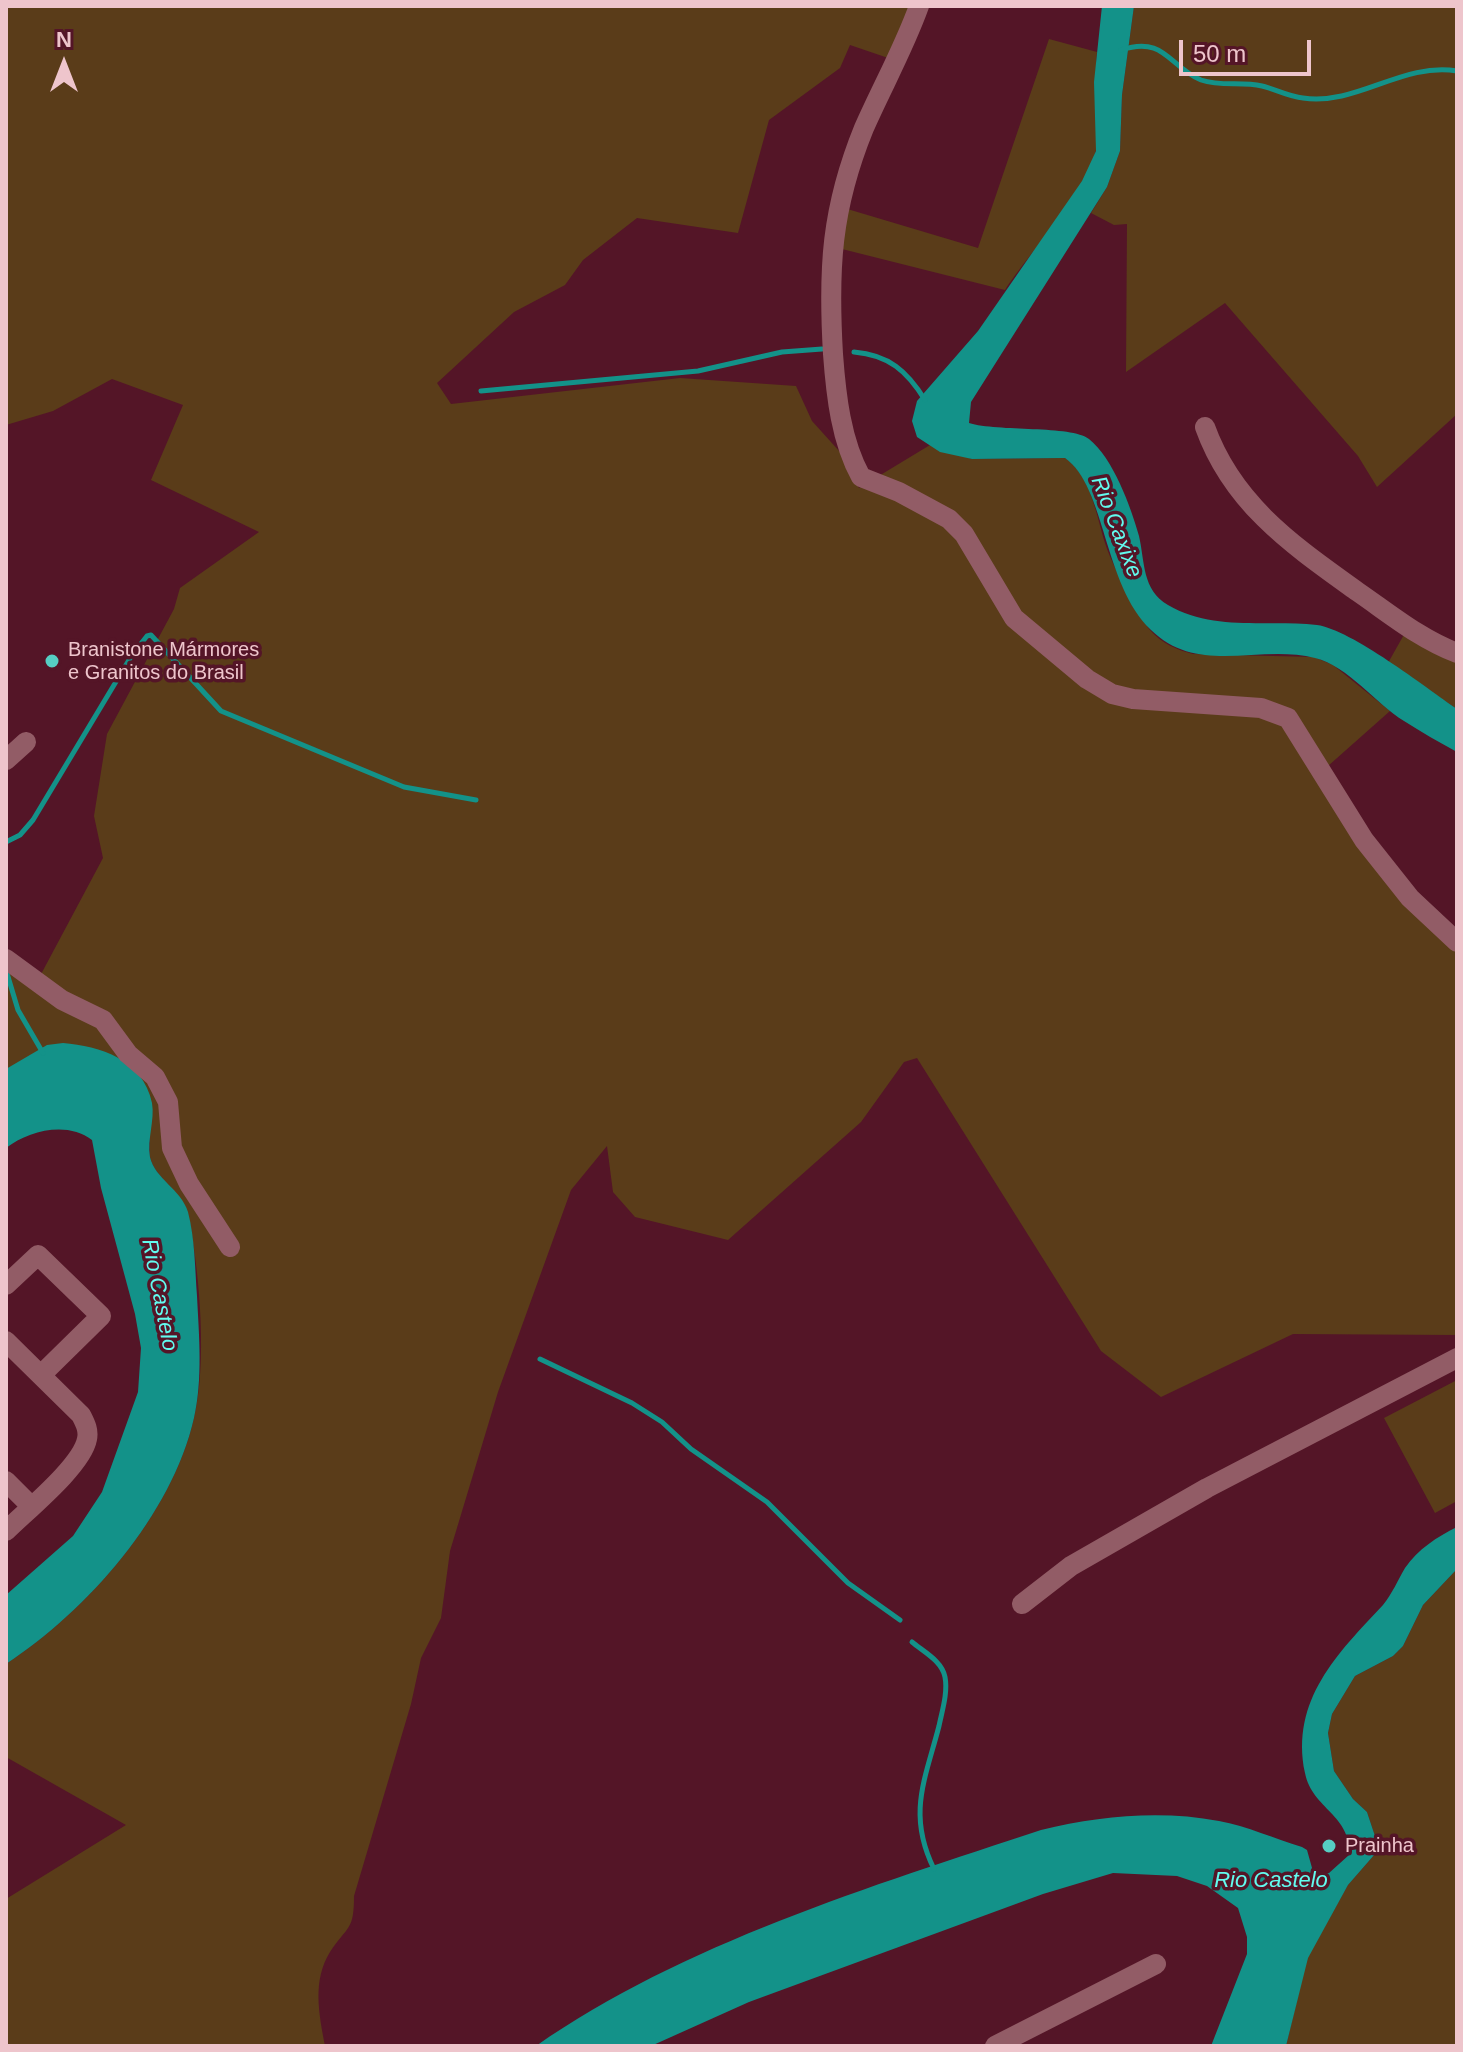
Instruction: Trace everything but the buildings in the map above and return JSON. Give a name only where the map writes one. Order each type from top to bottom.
[{"type":"street","points":[[919,6],[864,130],[839,206],[831,247],[829,287],[835,379],[851,459],[861,477],[899,492],[949,519],[964,534],[1014,618],[1041,644],[1099,687],[1133,699],[1261,708],[1288,718],[1364,840],[1410,898],[1457,942]]},
{"type":"street","points":[[1205,427],[1232,480],[1265,520],[1301,553],[1406,627],[1457,653]]},
{"type":"street","points":[[6,760],[26,742]]},
{"type":"street","points":[[6,959],[62,1000],[103,1020],[128,1054],[155,1077],[168,1102],[172,1148],[189,1184],[230,1247]]},
{"type":"street","points":[[6,1285],[38,1255],[101,1316],[42,1374]]},
{"type":"street","points":[[6,1341],[81,1415],[88,1430],[87,1442],[78,1458],[6,1531]]},
{"type":"street","points":[[1022,1604],[1071,1566],[1207,1488],[1457,1358]]},
{"type":"street","points":[[6,1481],[31,1506]]},
{"type":"street","points":[[995,2046],[1156,1964]]},
{"type":"shaded area","points":[[6,6],[916,6],[894,60],[850,45],[840,68],[769,120],[738,233],[637,218],[583,260],[565,285],[514,312],[437,383],[451,404],[680,378],[796,386],[812,421],[840,452],[859,488],[930,445],[972,459],[1065,458],[1087,486],[1106,546],[1126,590],[1145,623],[1159,639],[1193,654],[1314,657],[1333,665],[1390,711],[1319,774],[1457,943],[1457,1335],[1293,1334],[1161,1397],[1101,1351],[917,1058],[904,1062],[861,1122],[728,1240],[635,1217],[613,1192],[607,1146],[571,1190],[498,1392],[450,1551],[441,1618],[421,1658],[411,1704],[354,1896],[351,1922],[330,1952],[321,1974],[319,2010],[325,2046],[6,2046],[6,1899],[126,1825],[6,1757],[6,1664],[66,1617],[95,1588],[122,1558],[167,1490],[194,1418],[201,1347],[197,1270],[190,1224],[182,1202],[153,1165],[150,1133],[6,1069],[6,968],[39,978],[103,858],[94,816],[107,734],[174,609],[180,588],[259,532],[151,480],[183,405],[112,379],[53,411],[6,425]]},
{"type":"shaded area","points":[[1134,6],[1457,6],[1457,414],[1377,487],[1358,456],[1225,303],[1126,372],[1127,224],[1114,225],[1091,213],[1107,187],[1120,151],[1122,95]]},
{"type":"shaded area","points":[[1049,39],[1097,52],[1096,150],[1091,166],[1070,203],[1005,290],[838,248],[844,208],[978,248]]},
{"type":"shaded area","points":[[1406,631],[1457,659],[1457,709],[1388,663]]},
{"type":"shaded area","points":[[1457,1380],[1457,1501],[1435,1513],[1384,1418]]},
{"type":"shaded area","points":[[1457,1569],[1457,2046],[1286,2046],[1307,1958],[1348,1885],[1375,1854],[1377,1842],[1367,1812],[1353,1799],[1334,1771],[1328,1733],[1332,1714],[1355,1676],[1393,1656],[1403,1646],[1423,1605]]},
{"type":"water","name":"Rio Caxixe","points":[[1102,6],[1134,6],[1122,95],[1120,151],[1107,187],[971,402],[969,423],[1067,432],[1089,439],[1106,458],[1120,484],[1139,536],[1149,583],[1160,599],[1204,619],[1317,625],[1349,637],[1457,709],[1457,752],[1404,721],[1327,662],[1294,655],[1209,655],[1188,652],[1169,644],[1151,630],[1135,611],[1123,588],[1089,491],[1065,458],[972,459],[940,452],[917,437],[912,421],[917,401],[978,331],[1082,181],[1096,151],[1094,82]]},
{"type":"water","name":"Rio Castelo","points":[[63,1043],[91,1047],[118,1058],[140,1075],[147,1088],[153,1109],[150,1157],[157,1172],[185,1204],[190,1222],[199,1326],[199,1388],[183,1454],[167,1490],[146,1524],[122,1558],[66,1617],[6,1664],[6,1595],[73,1536],[102,1492],[138,1392],[141,1348],[135,1314],[101,1188],[92,1140],[72,1131],[49,1130],[26,1136],[6,1148],[6,1069],[47,1045]]},
{"type":"water","name":"Rio Castelo","points":[[1457,1527],[1457,1569],[1423,1605],[1403,1646],[1393,1656],[1355,1676],[1332,1714],[1328,1733],[1334,1771],[1353,1799],[1367,1812],[1377,1842],[1375,1854],[1348,1885],[1308,1958],[1286,2046],[1211,2046],[1247,1954],[1247,1937],[1238,1908],[1207,1886],[1177,1876],[1113,1873],[1043,1894],[749,2002],[651,2046],[536,2046],[653,1977],[715,1948],[845,1896],[1063,1825],[1152,1815],[1219,1821],[1302,1847],[1307,1850],[1314,1875],[1329,1873],[1349,1855],[1348,1841],[1338,1821],[1315,1795],[1305,1773],[1302,1747],[1311,1700],[1335,1660],[1383,1605],[1410,1561],[1428,1544]]},
{"type":"waterway","points":[[1121,50],[1136,46],[1157,49],[1201,80],[1267,87],[1303,98],[1342,96],[1417,73],[1457,71]]},
{"type":"waterway","points":[[481,391],[698,371],[782,352],[822,349]]},
{"type":"waterway","points":[[854,352],[877,357],[896,366],[925,400]]},
{"type":"waterway","points":[[6,842],[20,835],[33,820],[132,655],[151,635],[221,711],[404,787],[476,800]]},
{"type":"waterway","points":[[6,970],[18,1010],[43,1053]]},
{"type":"waterway","points":[[540,1359],[632,1403],[662,1422],[691,1449],[767,1502],[848,1583],[900,1620]]},
{"type":"waterway","points":[[912,1642],[940,1666],[946,1683],[943,1708],[921,1797],[921,1831],[934,1869]]},
{"type":"place","name":"Branistone Mármores e Granitos do Brasil","points":[[52,661]]},
{"type":"place","name":"Prainha","points":[[1329,1846]]}]
